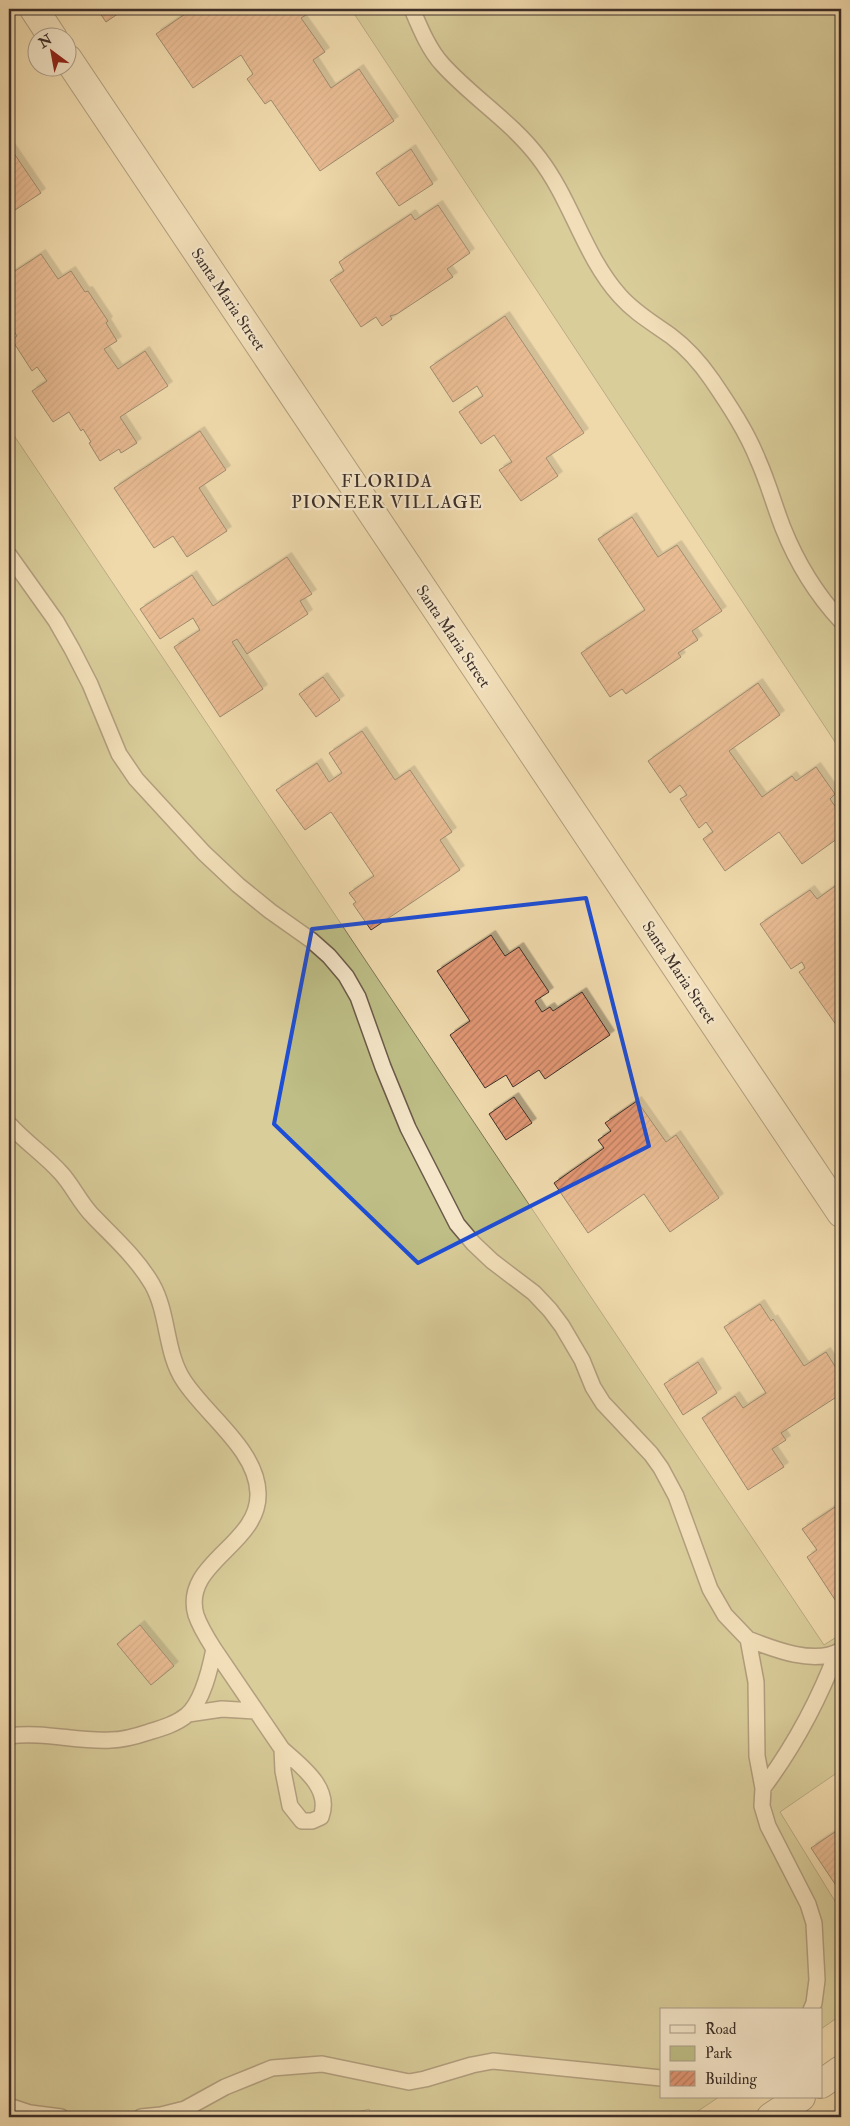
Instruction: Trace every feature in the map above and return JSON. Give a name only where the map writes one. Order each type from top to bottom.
[{"type":"street","points":[[34,9],[46,28]]},
{"type":"street","name":"Santa Maria Street","points":[[78,74],[841,1213]]},
{"type":"street","points":[[822,2083],[841,2070]]},
{"type":"street","points":[[771,2117],[800,2098]]},
{"type":"lane","points":[[412,9],[432,50],[442,65],[499,117],[539,158],[555,181],[585,244],[614,289],[630,307],[672,337],[694,356],[712,380],[758,459],[783,528],[797,559],[827,605],[841,621]]},
{"type":"lane","points":[[9,555],[56,621],[90,684],[119,754],[136,779],[204,853],[238,885],[270,911],[311,940],[329,956],[346,976],[358,998],[382,1067],[408,1128],[458,1224],[492,1261],[534,1293],[550,1310],[577,1352],[602,1404],[651,1454],[661,1468],[676,1496],[710,1589],[725,1615],[748,1640],[792,1654],[814,1656],[839,1651]]},
{"type":"lane","points":[[9,1124],[62,1174],[91,1214],[127,1249],[141,1267],[153,1286],[162,1307],[175,1361],[183,1379],[234,1439],[255,1476],[258,1492],[257,1509],[250,1524],[238,1540],[206,1571],[196,1589],[194,1601],[196,1615],[214,1648],[282,1749]]},
{"type":"lane","points":[[748,1640],[756,1682],[757,1756],[763,1788],[762,1806],[768,1826],[808,1904],[814,1923],[817,1980],[812,2008]]},
{"type":"lane","points":[[188,1714],[201,1694],[214,1648]]},
{"type":"lane","points":[[763,1788],[787,1757],[839,1651]]},
{"type":"lane","points":[[9,1736],[43,1734],[111,1740],[134,1737],[167,1726],[188,1714],[222,1710],[255,1710]]},
{"type":"lane","points":[[141,2117],[161,2115],[185,2109],[247,2077],[272,2068],[296,2065],[322,2064],[341,2066],[409,2082],[425,2079],[472,2064],[493,2061],[660,2078]]},
{"type":"lane","points":[[9,2106],[30,2113],[61,2117]]},
{"type":"highlighted area","points":[[586,898],[649,1146],[418,1263],[274,1124],[312,929]]},
{"type":"green space","points":[[351,9],[841,9],[841,751]]},
{"type":"green space","points":[[9,428],[824,1645],[841,1634],[841,1770],[780,1812],[841,1911],[841,2015],[822,2028],[822,2008],[660,2008],[660,2098],[718,2098],[689,2117],[372,2117],[369,2109],[341,2117],[9,2117]]},
{"type":"building","points":[[97,9],[125,9],[106,22]]},
{"type":"building","points":[[201,9],[316,9],[301,18],[325,52],[313,60],[331,88],[359,69],[394,121],[320,171],[271,100],[265,104],[247,79],[253,74],[241,55],[193,88],[156,34],[191,10],[193,14]]},
{"type":"building","points":[[9,146],[41,193],[9,214]]},
{"type":"building","points":[[411,149],[433,184],[399,206],[376,173]]},
{"type":"building","points":[[438,205],[470,253],[447,269],[453,277],[397,314],[390,316],[392,319],[382,326],[376,317],[361,327],[330,280],[344,271],[339,262],[411,214],[415,220]]},
{"type":"building","points":[[41,254],[58,279],[71,271],[85,292],[88,291],[108,321],[106,323],[117,341],[104,349],[118,369],[145,351],[168,386],[120,417],[137,443],[121,453],[119,449],[100,461],[83,429],[81,431],[69,412],[53,422],[32,391],[47,381],[37,367],[32,371],[12,340],[17,336],[9,323],[9,275]]},
{"type":"building","points":[[505,316],[584,433],[546,458],[558,476],[521,501],[499,470],[512,462],[494,435],[481,444],[459,412],[483,396],[477,386],[453,402],[430,367]]},
{"type":"building","points":[[200,431],[226,470],[199,488],[227,531],[187,557],[173,536],[154,548],[114,488]]},
{"type":"building","points":[[632,517],[658,557],[677,545],[722,611],[692,631],[698,640],[678,653],[681,657],[626,694],[622,689],[610,697],[581,653],[645,610],[598,539]]},
{"type":"building","points":[[287,557],[312,594],[300,601],[308,614],[247,654],[237,639],[232,642],[263,689],[220,717],[174,647],[200,630],[193,618],[160,639],[140,609],[192,575],[213,606]]},
{"type":"building","points":[[323,677],[340,700],[316,717],[299,694]]},
{"type":"building","points":[[758,683],[780,715],[729,751],[762,797],[792,776],[796,781],[816,767],[835,794],[830,799],[841,815],[841,836],[802,864],[779,832],[725,871],[703,839],[713,832],[706,822],[699,828],[680,799],[687,795],[680,785],[670,793],[648,761]]},
{"type":"building","points":[[362,731],[395,780],[410,770],[452,832],[440,840],[460,870],[371,930],[353,904],[356,902],[349,893],[374,876],[331,812],[305,830],[276,790],[317,763],[329,782],[342,773],[329,753]]},
{"type":"building","points":[[841,882],[841,1028],[839,1029],[799,972],[805,968],[802,962],[791,969],[760,924],[810,890],[817,899]]},
{"type":"building","points":[[491,935],[505,956],[519,947],[549,992],[535,1001],[542,1012],[550,1007],[553,1011],[582,992],[610,1035],[545,1079],[539,1070],[513,1087],[506,1075],[485,1088],[450,1035],[470,1021],[437,971]]},
{"type":"building","points":[[514,1097],[532,1123],[506,1140],[489,1114]]},
{"type":"building","points":[[637,1101],[666,1142],[676,1135],[719,1198],[670,1232],[644,1194],[588,1233],[554,1183],[604,1148],[598,1140],[611,1131],[605,1123]]},
{"type":"building","points":[[760,1304],[771,1321],[773,1319],[804,1366],[826,1352],[841,1376],[841,1394],[781,1433],[786,1440],[772,1449],[784,1467],[748,1490],[702,1418],[735,1396],[743,1408],[766,1393],[724,1327]]},
{"type":"building","points":[[698,1362],[717,1393],[683,1415],[664,1384]]},
{"type":"building","points":[[841,1503],[841,1609],[807,1557],[817,1550],[802,1529]]},
{"type":"building","points":[[140,1625],[174,1666],[151,1685],[117,1644]]},
{"type":"building","points":[[841,1828],[841,1893],[811,1848]]},
{"type":"district","name":"FLORIDA PIONEER VILLAGE","points":[[387,491]]}]
